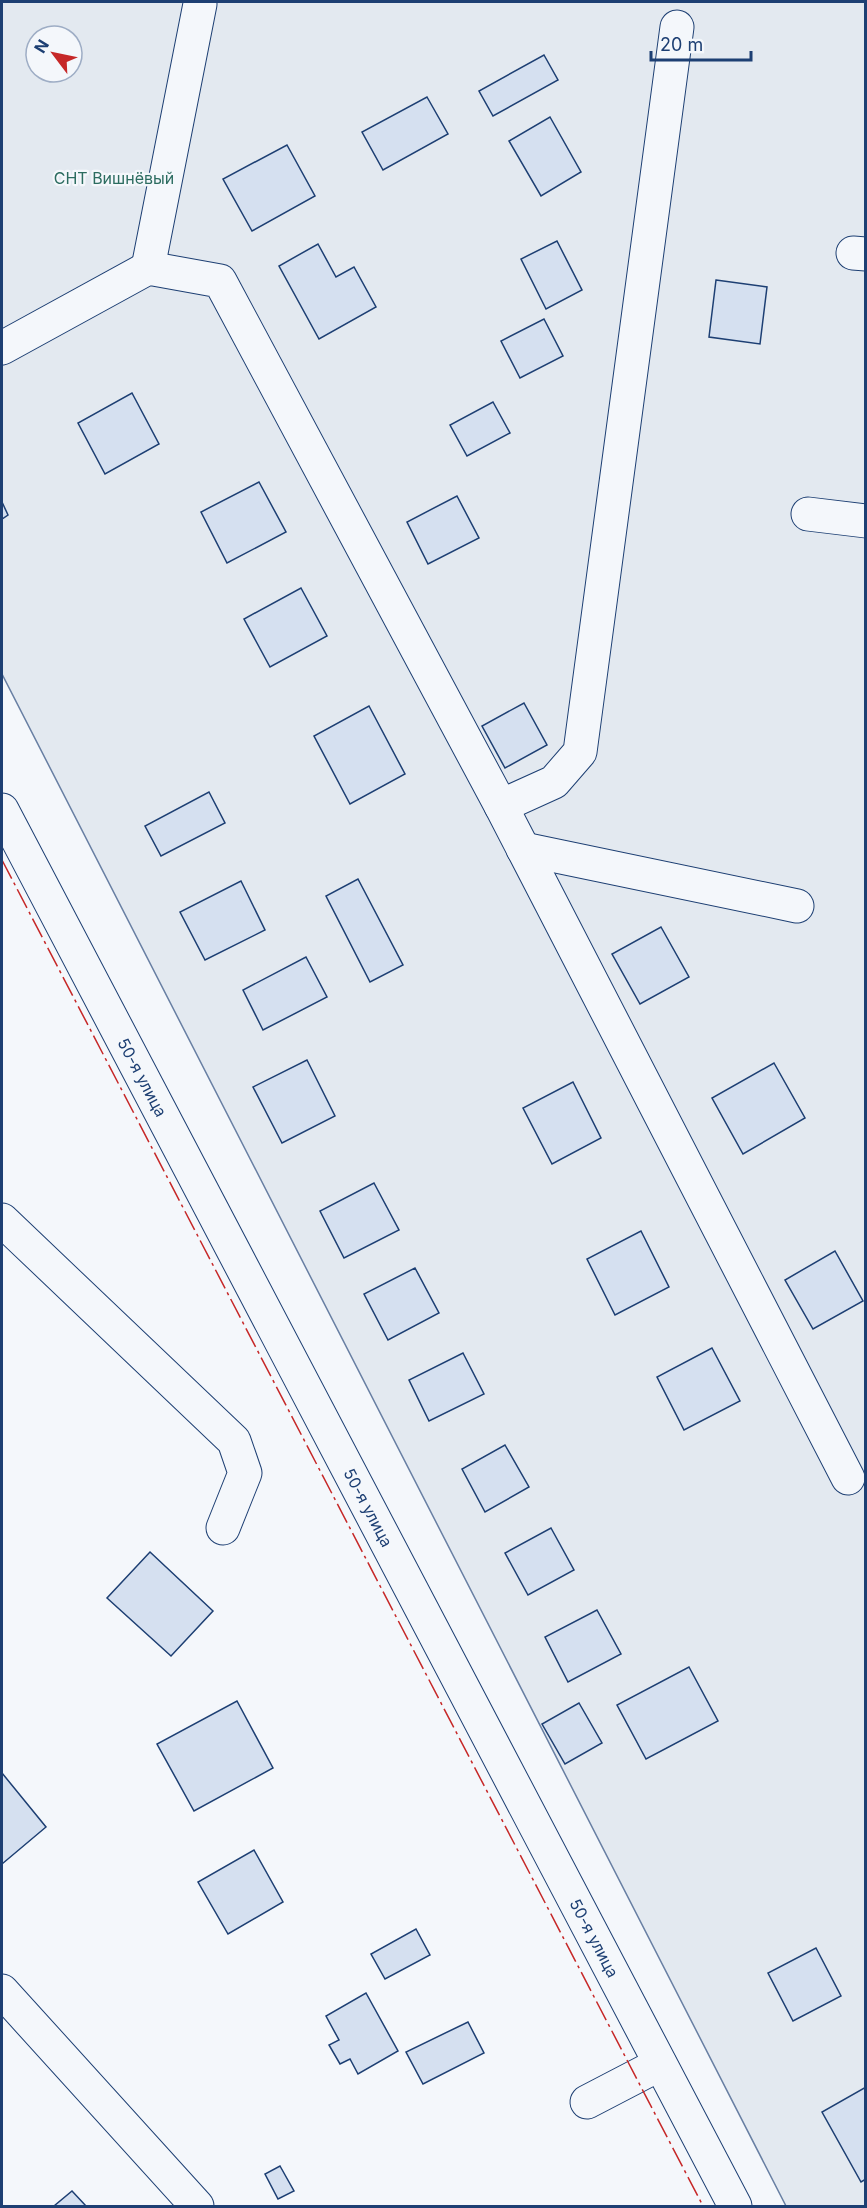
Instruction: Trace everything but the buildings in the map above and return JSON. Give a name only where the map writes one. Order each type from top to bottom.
[{"type":"street","points":[[148,268],[200,4]]},
{"type":"street","points":[[501,806],[554,782],[580,752],[677,27]]},
{"type":"street","points":[[2,348],[148,268],[220,281],[501,806],[848,1478]]},
{"type":"street","points":[[808,514],[866,521]]},
{"type":"street","name":"50-я улица","points":[[2,810],[735,2206]]},
{"type":"street","points":[[523,849],[797,906]]},
{"type":"street","points":[[2,1221],[234,1441],[245,1473],[223,1528]]},
{"type":"street","points":[[2,1991],[197,2206]]},
{"type":"street","points":[[586,2102],[660,2064]]},
{"type":"green space","name":"СНТ Вишнёвый","points":[[2,2],[865,2],[865,2206],[786,2206],[2,674]]},
{"type":"power","points":[[2,860],[703,2206]]}]
